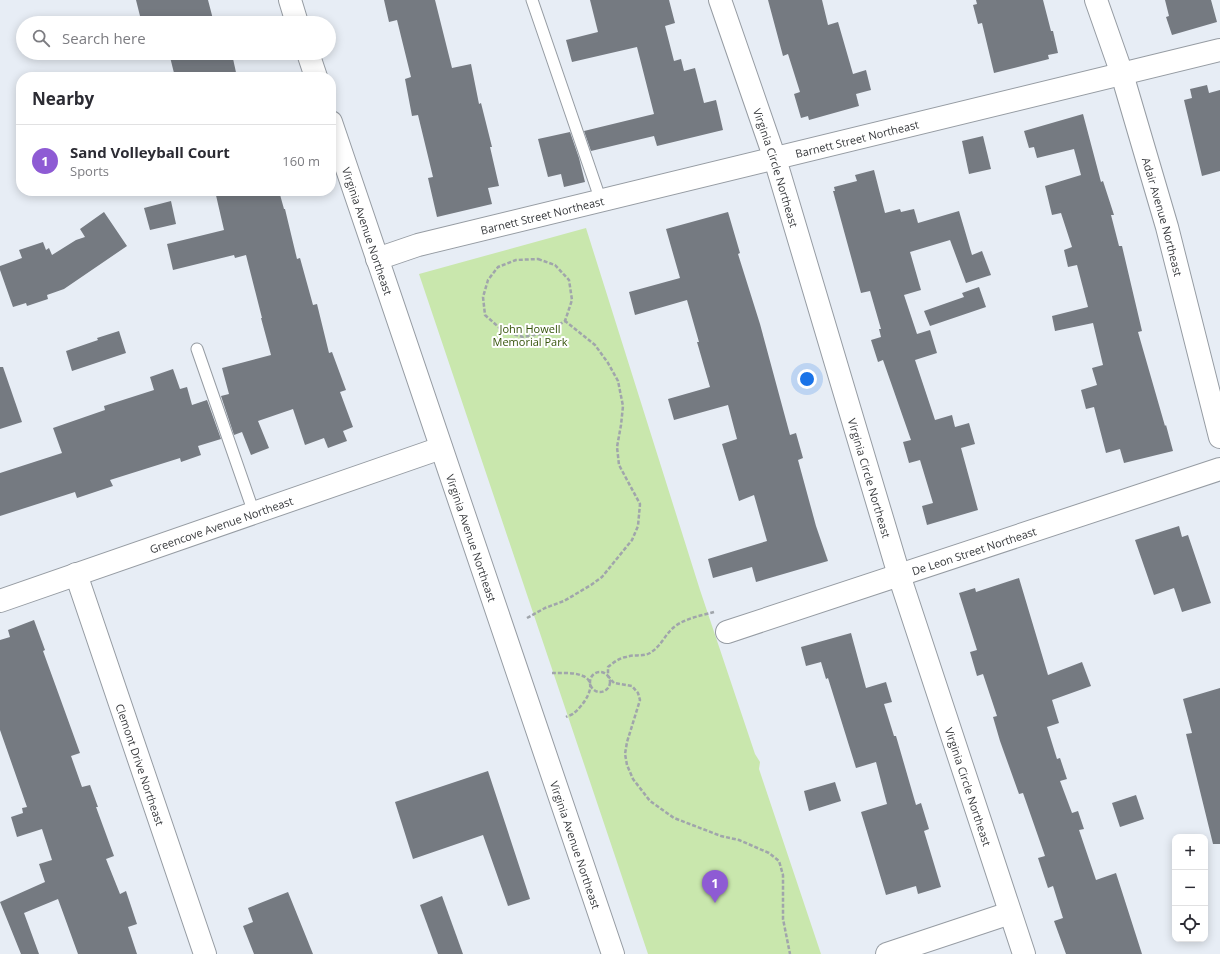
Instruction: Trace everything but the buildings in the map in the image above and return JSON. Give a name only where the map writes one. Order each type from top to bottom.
[{"type":"street","points":[[290,0],[295,16]]},
{"type":"street","name":"Virginia Circle Northeast","points":[[720,0],[775,159],[899,575],[1024,954]]},
{"type":"street","name":"Adair Avenue Northeast","points":[[1096,0],[1122,74],[1167,227],[1220,437]]},
{"type":"street","name":"Barnett Street Northeast","points":[[377,259],[418,245],[1220,50]]},
{"type":"street","points":[[310,60],[314,72]]},
{"type":"street","name":"Virginia Avenue Northeast","points":[[336,137],[614,954]]},
{"type":"street","name":"Greencove Avenue Northeast","points":[[0,601],[442,448]]},
{"type":"street","name":"De Leon Street Northeast","points":[[727,632],[1220,469]]},
{"type":"street","name":"Clemont Drive Northeast","points":[[76,574],[205,954]]},
{"type":"street","points":[[887,954],[1010,913]]},
{"type":"lane","points":[[532,0],[602,201]]},
{"type":"lane","points":[[197,349],[254,513]]},
{"type":"path","points":[[538,259],[555,265],[569,280],[572,300],[565,320],[546,333],[524,337],[503,331],[485,314],[483,297],[488,280],[498,267],[516,260],[538,259]]},
{"type":"path","points":[[527,618],[564,600],[602,577],[632,540],[638,526],[640,504],[619,465],[617,447],[623,406],[618,381],[608,363],[595,345],[565,320]]},
{"type":"path","points":[[552,673],[563,673],[585,677],[594,691],[602,692],[608,687],[610,679],[608,676],[608,667],[615,661],[627,656],[649,654],[658,647],[672,629],[683,622],[714,612]]},
{"type":"path","points":[[566,717],[574,713],[587,698],[590,690],[589,682],[591,676],[597,672],[605,673],[614,683],[632,686],[638,693],[640,700],[627,742],[625,754],[632,779],[650,801],[674,818],[721,836],[739,840],[769,853],[779,860],[783,875],[783,919],[790,954]]},
{"type":"green space","name":"John Howell Memorial Park","points":[[586,228],[700,590],[755,754],[760,762],[759,769],[821,954],[648,954],[419,274]]},
{"type":"place","name":"Sand Volleyball Court","points":[[715,903]]}]
